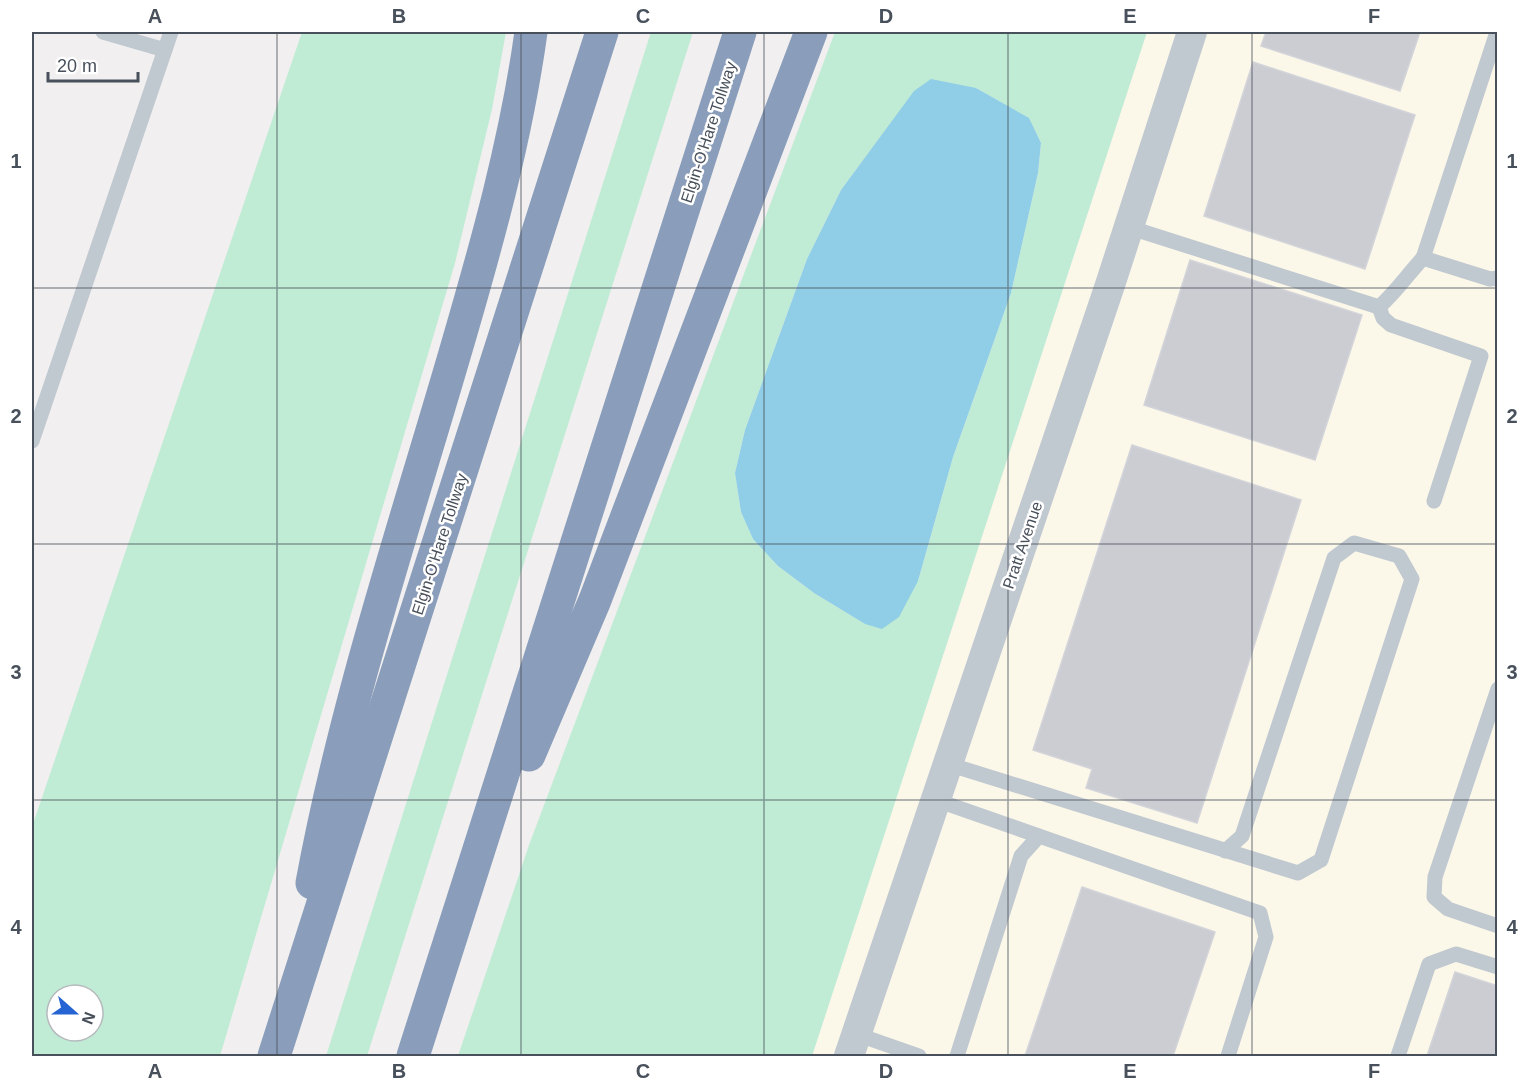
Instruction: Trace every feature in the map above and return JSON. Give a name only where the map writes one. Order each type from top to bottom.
[{"type":"highway","points":[[288,1016],[325,815],[360,678],[503,182],[531,32]]},
{"type":"highway","name":"Elgin-O'Hare Tollway","points":[[274,1056],[602,32]]},
{"type":"highway","name":"Elgin-O'Hare Tollway","points":[[413,1056],[740,32]]},
{"type":"highway","points":[[451,936],[595,600],[812,32]]},
{"type":"street","name":"Pratt Avenue","points":[[853,1045],[1192,32]]},
{"type":"lane","points":[[103,32],[165,50]]},
{"type":"lane","points":[[32,441],[171,32]]},
{"type":"lane","points":[[1379,307],[1396,292],[1407,275],[1423,258],[1497,32]]},
{"type":"lane","points":[[1128,227],[1379,307]]},
{"type":"lane","points":[[1423,258],[1490,279],[1497,278]]},
{"type":"lane","points":[[1379,307],[1383,318],[1391,325],[1481,356],[1434,501]]},
{"type":"lane","points":[[948,764],[1225,851],[1298,873],[1321,860],[1412,579],[1399,556],[1354,543],[1334,558],[1242,836],[1225,851]]},
{"type":"lane","points":[[1497,689],[1492,720],[1435,877],[1434,897],[1448,909],[1497,926]]},
{"type":"lane","points":[[936,800],[1260,913],[1266,937],[1228,1056]]},
{"type":"lane","points":[[957,1056],[1021,856],[1039,836]]},
{"type":"lane","points":[[1398,1056],[1429,964],[1456,954],[1497,967]]},
{"type":"lane","points":[[853,1045],[919,1056]]},
{"type":"shaded area","points":[[1147,32],[1497,32],[1497,1056],[812,1056]]},
{"type":"green space","points":[[302,32],[506,32],[492,109],[455,263],[220,1056],[32,1056],[32,827]]},
{"type":"green space","points":[[651,32],[693,32],[367,1056],[326,1056]]},
{"type":"green space","points":[[835,32],[1147,32],[812,1056],[458,1056],[529,845]],"holes":[[[976,88],[1028,118],[1041,143],[1038,173],[1011,293],[953,457],[918,581],[865,624],[814,593],[778,566],[753,539],[741,512],[735,473],[745,430],[807,259],[841,190],[914,92]]]},
{"type":"water","points":[[931,79],[976,88],[1029,118],[1041,143],[1038,173],[1011,293],[953,457],[918,581],[899,617],[882,629],[865,624],[814,593],[778,566],[753,539],[741,512],[735,473],[745,430],[807,259],[841,190],[914,91]]},
{"type":"building","points":[[1266,32],[1420,32],[1400,91],[1261,46]]},
{"type":"building","points":[[1253,62],[1415,115],[1365,269],[1204,216]]},
{"type":"building","points":[[1190,260],[1362,315],[1315,460],[1144,405]]},
{"type":"building","points":[[1132,445],[1301,500],[1197,823],[1086,788],[1092,769],[1033,750]]},
{"type":"building","points":[[1082,887],[1215,932],[1173,1056],[1025,1056]]},
{"type":"building","points":[[1455,972],[1498,986],[1498,1056],[1427,1056]]}]
